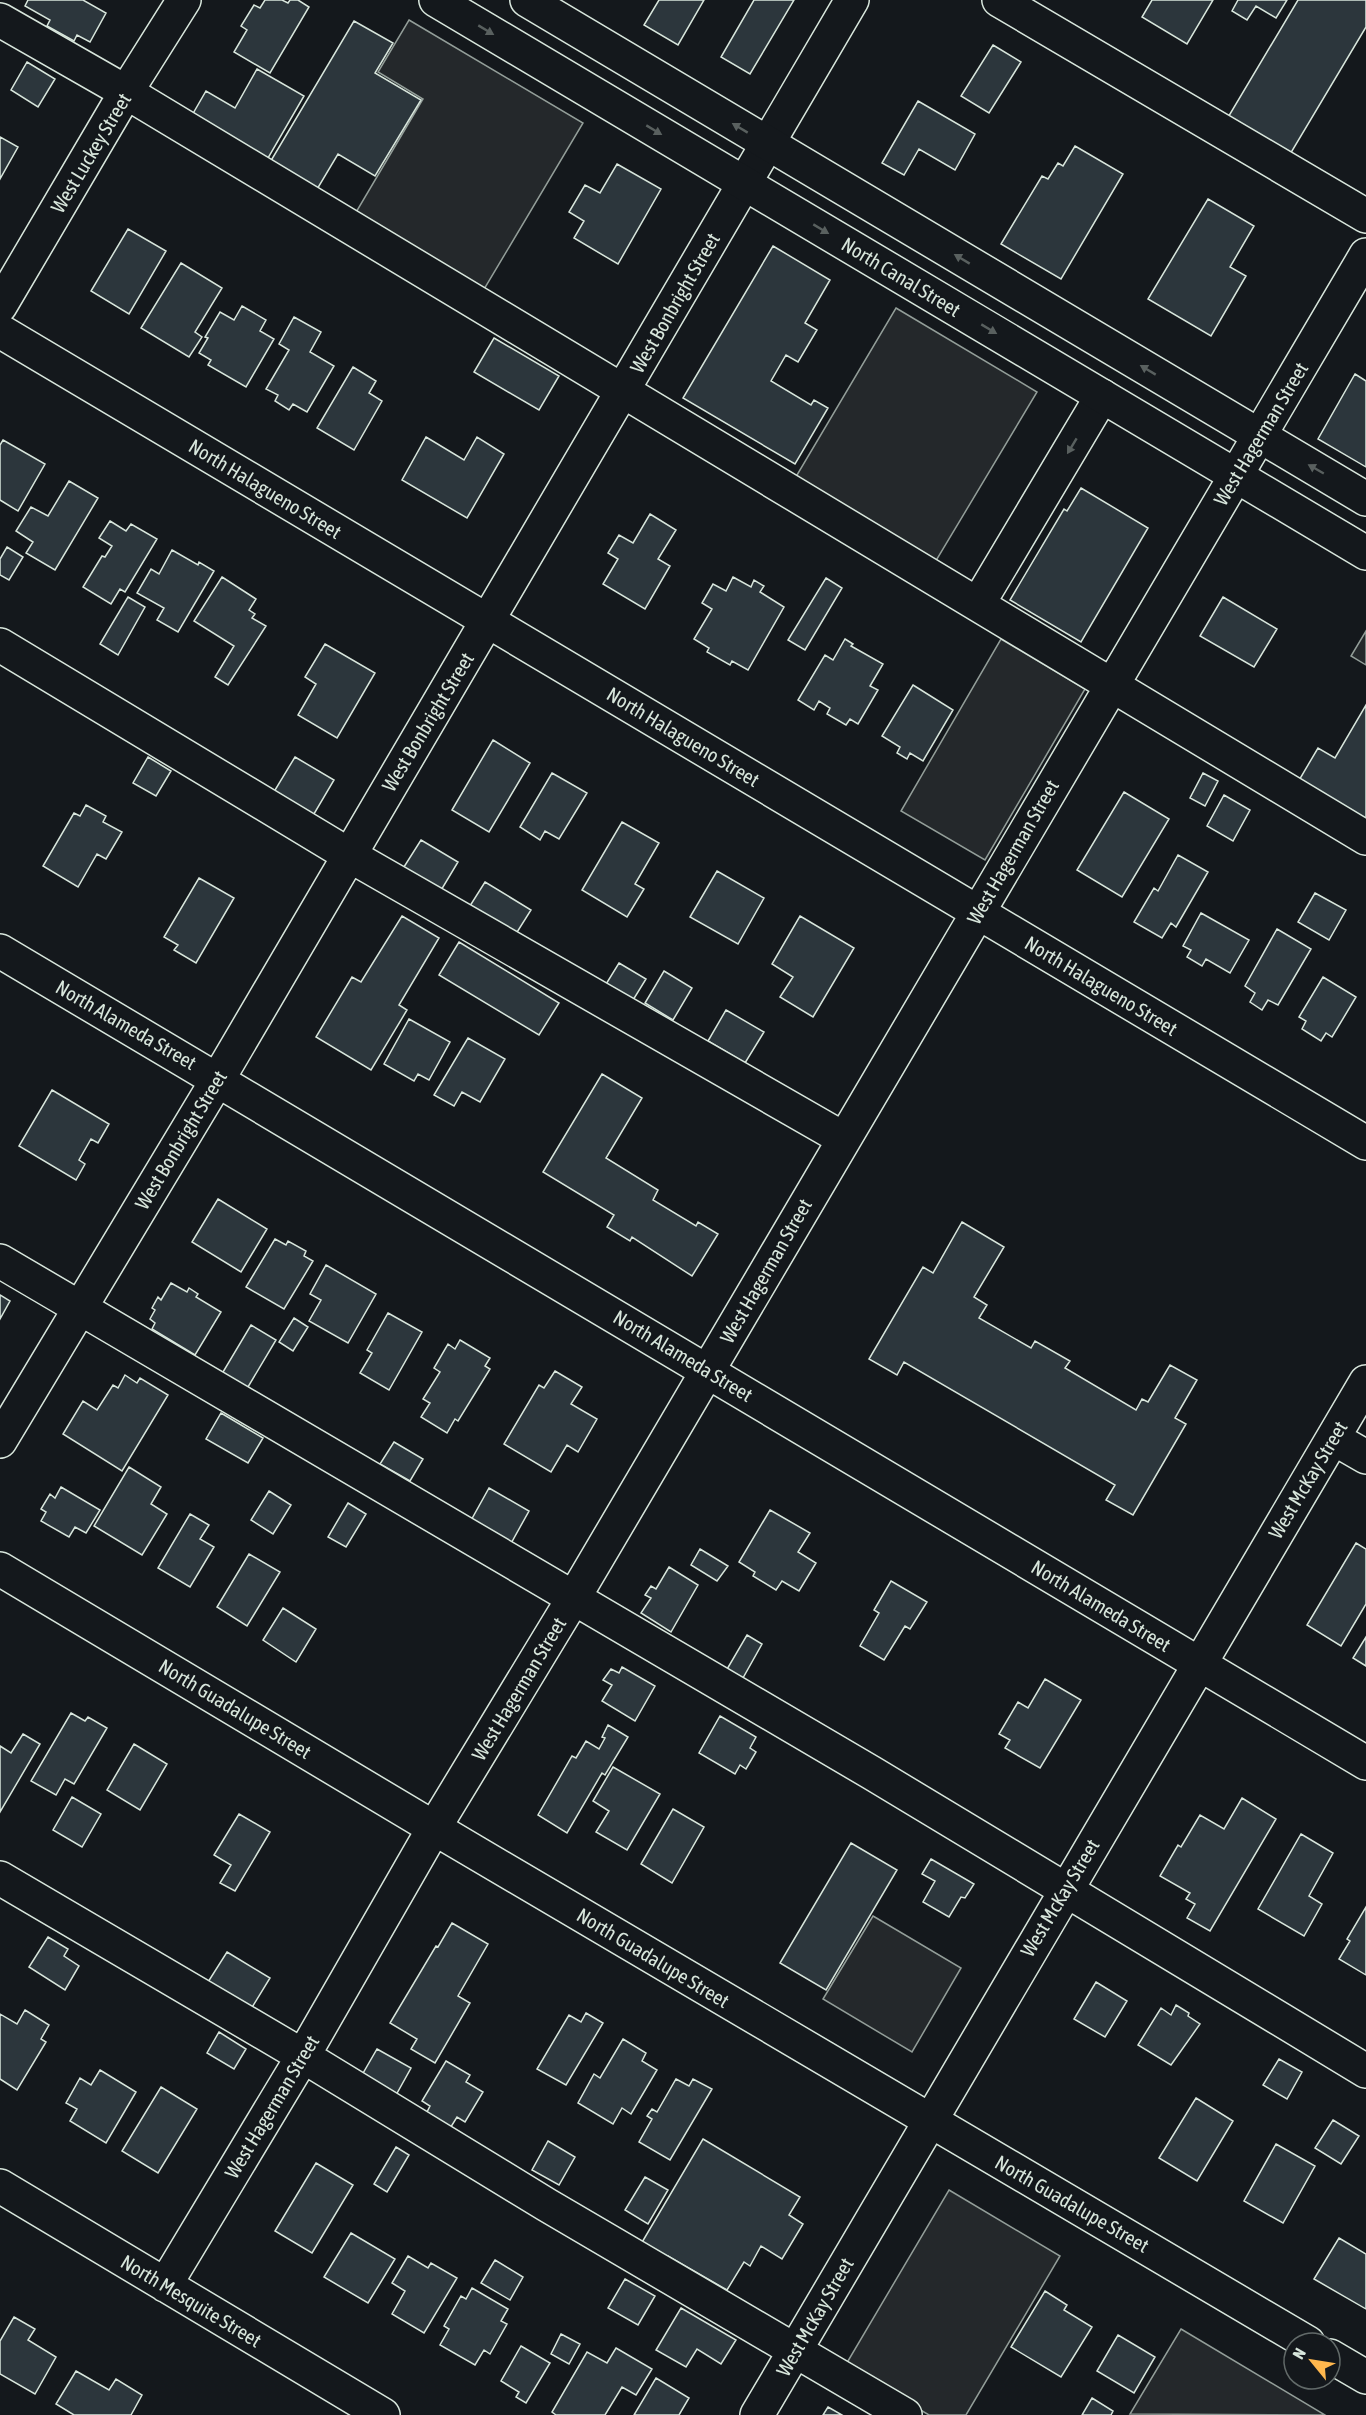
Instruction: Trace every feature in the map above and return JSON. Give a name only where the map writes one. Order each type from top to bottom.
[{"type":"main road","name":"West Luckey Street","points":[[0,306],[126,92],[184,0]]},
{"type":"main road","name":"North Canal Street","points":[[436,0],[1366,553]]},
{"type":"main road","points":[[527,0],[1366,498]]},
{"type":"main road","name":"West Bonbright Street","points":[[0,1441],[218,1079],[852,0]]},
{"type":"main road","points":[[999,0],[1366,216]]},
{"type":"main road","points":[[0,20],[126,92],[1366,838]]},
{"type":"main road","name":"West Hagerman Street","points":[[165,2285],[303,2056],[434,1828],[573,1599],[1366,255]]},
{"type":"main road","name":"North Halagueno Street","points":[[0,332],[1366,1143]]},
{"type":"main road","points":[[978,604],[1102,396]]},
{"type":"main road","points":[[0,645],[350,855],[844,1139]]},
{"type":"main road","name":"North Alameda Street","points":[[0,951],[1366,1763]]},
{"type":"main road","points":[[0,1261],[872,1773],[1366,2071]]},
{"type":"main road","name":"West McKay Street","points":[[757,2415],[1366,1382]]},
{"type":"main road","points":[[1333,1438],[1366,1457]]},
{"type":"main road","name":"North Guadalupe Street","points":[[0,1569],[929,2121],[1288,2331]]},
{"type":"main road","points":[[0,1878],[904,2415]]},
{"type":"main road","name":"North Mesquite Street","points":[[0,2186],[383,2415]]},
{"type":"main road","points":[[1342,2363],[1366,2377]]},
{"type":"shaded area","points":[[409,20],[583,123],[480,296],[352,219],[423,99],[378,72]]},
{"type":"shaded area","points":[[896,308],[1037,392],[934,564],[794,480]]},
{"type":"shaded area","points":[[1366,631],[1366,665],[1351,656]]},
{"type":"shaded area","points":[[1001,639],[1085,689],[985,860],[901,811]]},
{"type":"shaded area","points":[[873,1916],[961,1968],[912,2052],[823,1999]]},
{"type":"shaded area","points":[[949,2190],[1060,2256],[966,2415],[929,2415],[845,2366]]},
{"type":"shaded area","points":[[1181,2329],[1325,2415],[1130,2414]]},
{"type":"building","points":[[28,0],[83,0],[106,13],[90,42],[77,35],[74,41],[47,26],[50,20],[25,6]]},
{"type":"building","points":[[265,0],[282,0],[288,3],[290,0],[298,0],[309,7],[270,73],[234,52],[247,30],[241,26],[254,5],[260,8]]},
{"type":"building","points":[[659,0],[704,0],[678,45],[644,25]]},
{"type":"building","points":[[754,0],[794,0],[750,74],[721,57]]},
{"type":"building","points":[[1152,0],[1213,0],[1187,44],[1142,17]]},
{"type":"building","points":[[1238,0],[1287,0],[1276,18],[1256,6],[1247,20],[1232,11]]},
{"type":"building","points":[[1298,0],[1366,0],[1366,27],[1289,156],[1227,119]]},
{"type":"building","points":[[354,21],[393,43],[375,73],[421,100],[375,176],[338,154],[313,196],[266,169]]},
{"type":"building","points":[[993,45],[1021,62],[989,113],[961,96]]},
{"type":"building","points":[[27,62],[55,79],[38,107],[11,90]]},
{"type":"building","points":[[257,69],[304,96],[264,165],[191,117],[206,91],[235,108]]},
{"type":"building","points":[[918,101],[975,134],[955,170],[919,149],[904,175],[882,163]]},
{"type":"building","points":[[0,137],[18,147],[0,179]]},
{"type":"building","points":[[1075,146],[1123,174],[1061,279],[1001,244],[1042,176],[1048,179],[1058,163],[1063,166]]},
{"type":"building","points":[[617,164],[661,189],[618,264],[574,238],[584,221],[569,212],[585,185],[600,193]]},
{"type":"building","points":[[1208,199],[1254,226],[1230,267],[1246,276],[1211,336],[1148,299]]},
{"type":"building","points":[[128,229],[166,251],[129,314],[91,291]]},
{"type":"building","points":[[773,246],[830,280],[805,323],[817,330],[798,362],[786,355],[771,381],[811,405],[814,400],[828,408],[795,464],[683,398]]},
{"type":"building","points":[[181,263],[222,288],[195,332],[202,337],[189,357],[141,328]]},
{"type":"building","points":[[242,306],[266,320],[260,331],[274,339],[246,387],[208,365],[211,360],[199,353],[208,338],[205,337],[220,312],[234,320]]},
{"type":"building","points":[[294,317],[321,332],[310,352],[334,366],[307,412],[293,404],[289,410],[275,401],[278,395],[266,389],[289,350],[279,344]]},
{"type":"building","points":[[494,338],[559,376],[539,410],[474,372]]},
{"type":"building","points":[[353,367],[376,381],[369,393],[382,401],[354,450],[317,428]]},
{"type":"building","points":[[1355,374],[1366,381],[1366,467],[1318,439]]},
{"type":"building","points":[[426,437],[464,460],[477,437],[504,454],[467,518],[402,480]]},
{"type":"building","points":[[3,440],[45,464],[18,511],[0,500],[0,445]]},
{"type":"building","points":[[69,481],[98,498],[55,570],[26,553],[33,542],[16,531],[31,507],[48,516]]},
{"type":"building","points":[[1081,488],[1148,528],[1081,642],[1010,600],[1064,509],[1067,511]]},
{"type":"building","points":[[650,514],[676,530],[658,559],[670,566],[645,609],[603,584],[618,559],[608,553],[619,535],[633,543]]},
{"type":"building","points":[[110,521],[126,531],[131,524],[157,539],[125,592],[120,589],[111,604],[83,587],[102,556],[105,557],[112,546],[99,538]]},
{"type":"building","points":[[7,547],[23,557],[9,580],[0,575],[0,559]]},
{"type":"building","points":[[172,550],[214,571],[178,632],[157,620],[164,608],[137,593],[151,569],[159,574]]},
{"type":"building","points":[[222,577],[256,599],[249,610],[255,614],[252,618],[266,626],[228,685],[215,677],[234,646],[194,621]]},
{"type":"building","points":[[733,577],[751,587],[754,580],[764,586],[760,592],[784,607],[748,670],[732,661],[730,665],[707,652],[709,648],[694,639],[712,609],[702,603],[713,584],[726,591]]},
{"type":"building","points":[[826,578],[842,588],[805,650],[788,640]]},
{"type":"building","points":[[128,597],[145,607],[118,655],[100,644]]},
{"type":"building","points":[[1223,597],[1277,629],[1254,667],[1200,636]]},
{"type":"building","points":[[845,639],[853,644],[851,646],[883,664],[870,686],[878,690],[858,724],[850,719],[846,725],[827,714],[830,708],[819,701],[814,710],[798,700],[825,655],[833,660]]},
{"type":"building","points":[[325,644],[375,673],[337,738],[298,715],[316,684],[305,677]]},
{"type":"building","points":[[913,685],[953,710],[923,761],[910,753],[907,759],[897,753],[900,747],[882,736]]},
{"type":"building","points":[[1366,705],[1366,823],[1298,782],[1318,748],[1335,758]]},
{"type":"building","points":[[493,740],[530,763],[489,832],[452,810]]},
{"type":"building","points":[[148,757],[171,771],[156,796],[133,783]]},
{"type":"building","points":[[295,757],[334,780],[311,819],[272,795]]},
{"type":"building","points":[[552,773],[587,793],[559,839],[545,831],[540,840],[520,827]]},
{"type":"building","points":[[1203,773],[1218,781],[1205,806],[1190,798]]},
{"type":"building","points":[[1124,792],[1169,819],[1122,897],[1077,870]]},
{"type":"building","points":[[1224,795],[1250,810],[1233,841],[1207,826]]},
{"type":"building","points":[[86,805],[106,816],[103,822],[122,832],[106,859],[97,854],[78,887],[43,866],[74,813],[80,816]]},
{"type":"building","points":[[622,822],[659,843],[635,884],[644,889],[627,917],[582,890]]},
{"type":"building","points":[[421,840],[458,862],[440,892],[402,870]]},
{"type":"building","points":[[1178,855],[1208,872],[1176,927],[1171,923],[1162,938],[1134,922],[1154,888],[1158,891]]},
{"type":"building","points":[[717,871],[764,898],[738,944],[690,917]]},
{"type":"building","points":[[199,878],[234,898],[196,963],[174,950],[178,945],[164,937]]},
{"type":"building","points":[[485,882],[531,910],[514,937],[468,909]]},
{"type":"building","points":[[1315,893],[1346,910],[1329,940],[1298,922]]},
{"type":"building","points":[[1201,913],[1249,940],[1230,973],[1206,959],[1202,966],[1187,957],[1191,950],[1183,946]]},
{"type":"building","points":[[402,916],[439,938],[399,1005],[407,1010],[371,1070],[316,1037],[352,977],[361,982]]},
{"type":"building","points":[[800,916],[854,948],[813,1017],[780,997],[793,977],[772,964]]},
{"type":"building","points":[[1277,929],[1311,949],[1278,1005],[1268,1000],[1262,1010],[1250,1002],[1255,993],[1245,986]]},
{"type":"building","points":[[459,942],[559,1003],[539,1035],[439,975]]},
{"type":"building","points":[[619,963],[646,979],[630,1005],[603,989]]},
{"type":"building","points":[[664,971],[692,988],[673,1020],[645,1003]]},
{"type":"building","points":[[1323,977],[1356,997],[1332,1037],[1326,1033],[1321,1041],[1302,1029],[1306,1021],[1299,1017]]},
{"type":"building","points":[[726,1010],[764,1032],[745,1063],[708,1041]]},
{"type":"building","points":[[409,1019],[450,1042],[429,1080],[418,1074],[414,1081],[384,1064]]},
{"type":"building","points":[[468,1038],[505,1059],[480,1102],[462,1092],[454,1106],[434,1095]]},
{"type":"building","points":[[602,1074],[642,1098],[606,1158],[658,1190],[653,1200],[696,1226],[698,1222],[718,1234],[692,1276],[632,1237],[630,1241],[607,1227],[614,1215],[543,1172]]},
{"type":"building","points":[[52,1090],[109,1124],[98,1143],[91,1139],[79,1160],[85,1164],[76,1180],[19,1146]]},
{"type":"building","points":[[218,1199],[267,1229],[241,1272],[192,1242]]},
{"type":"building","points":[[962,1222],[1004,1247],[974,1297],[987,1305],[979,1318],[1031,1348],[1035,1341],[1070,1361],[1065,1368],[1136,1410],[1142,1399],[1148,1402],[1170,1365],[1197,1380],[1175,1418],[1186,1424],[1133,1515],[1106,1500],[1115,1485],[904,1362],[897,1375],[869,1359],[923,1267],[933,1273]]},
{"type":"building","points":[[275,1239],[286,1245],[288,1241],[306,1251],[304,1256],[313,1261],[284,1309],[246,1287]]},
{"type":"building","points":[[326,1265],[376,1294],[348,1343],[309,1321],[321,1300],[310,1294]]},
{"type":"building","points":[[171,1283],[187,1292],[189,1288],[198,1294],[196,1297],[221,1312],[195,1355],[152,1329],[155,1323],[150,1319],[155,1310],[152,1308],[158,1297],[161,1300]]},
{"type":"building","points":[[0,1295],[10,1301],[0,1319]]},
{"type":"building","points":[[388,1313],[422,1332],[389,1390],[360,1373],[372,1353],[367,1350]]},
{"type":"building","points":[[294,1318],[308,1327],[293,1351],[279,1342]]},
{"type":"building","points":[[251,1325],[276,1340],[245,1392],[220,1377]]},
{"type":"building","points":[[460,1340],[490,1358],[485,1366],[490,1369],[458,1421],[455,1419],[447,1433],[421,1417],[430,1403],[423,1399],[440,1372],[434,1368],[448,1344],[455,1349]]},
{"type":"building","points":[[555,1371],[582,1387],[571,1404],[597,1419],[578,1452],[567,1445],[551,1472],[504,1444],[539,1385],[544,1388]]},
{"type":"building","points":[[125,1375],[137,1383],[140,1378],[168,1395],[122,1471],[63,1434],[83,1401],[97,1410],[113,1385],[118,1388]]},
{"type":"building","points":[[221,1413],[263,1438],[248,1463],[206,1439]]},
{"type":"building","points":[[394,1442],[423,1459],[410,1481],[380,1464]]},
{"type":"building","points":[[129,1467],[161,1487],[151,1504],[167,1514],[142,1555],[94,1526]]},
{"type":"building","points":[[61,1487],[100,1510],[86,1533],[75,1527],[69,1537],[41,1521],[46,1512],[41,1509],[50,1494],[55,1498]]},
{"type":"building","points":[[489,1488],[529,1511],[509,1547],[469,1524]]},
{"type":"building","points":[[269,1491],[291,1505],[273,1534],[251,1520]]},
{"type":"building","points":[[348,1503],[366,1514],[346,1547],[328,1537]]},
{"type":"building","points":[[770,1510],[810,1533],[798,1552],[816,1563],[799,1591],[782,1581],[776,1590],[753,1576],[755,1572],[739,1562]]},
{"type":"building","points":[[190,1514],[209,1525],[200,1539],[214,1547],[190,1587],[158,1568]]},
{"type":"building","points":[[1356,1543],[1366,1549],[1366,1604],[1341,1646],[1307,1625]]},
{"type":"building","points":[[700,1549],[728,1566],[717,1581],[691,1565]]},
{"type":"building","points":[[249,1554],[280,1572],[247,1626],[217,1607]]},
{"type":"building","points":[[669,1567],[698,1585],[671,1632],[641,1613],[651,1598],[645,1595],[651,1586],[656,1589]]},
{"type":"building","points":[[891,1581],[927,1602],[910,1629],[905,1626],[884,1660],[860,1646],[879,1613],[874,1610]]},
{"type":"building","points":[[283,1608],[316,1629],[296,1662],[263,1640]]},
{"type":"building","points":[[747,1635],[762,1644],[739,1685],[723,1676]]},
{"type":"building","points":[[1366,1637],[1366,1666],[1353,1658]]},
{"type":"building","points":[[622,1667],[655,1686],[635,1721],[602,1701],[612,1685],[603,1680],[611,1669],[619,1673]]},
{"type":"building","points":[[1045,1679],[1081,1700],[1040,1768],[1005,1748],[1010,1740],[999,1734],[1018,1702],[1028,1708]]},
{"type":"building","points":[[71,1713],[85,1721],[88,1717],[107,1728],[74,1784],[65,1779],[56,1795],[31,1781]]},
{"type":"building","points":[[720,1716],[756,1737],[750,1748],[756,1752],[746,1769],[740,1765],[735,1774],[699,1753]]},
{"type":"building","points":[[608,1725],[628,1737],[605,1775],[602,1773],[567,1833],[538,1815],[572,1756],[576,1758],[586,1741],[599,1749]]},
{"type":"building","points":[[23,1734],[40,1744],[0,1812],[0,1746],[11,1753]]},
{"type":"building","points":[[134,1744],[167,1764],[140,1810],[107,1790]]},
{"type":"building","points":[[613,1767],[660,1794],[627,1850],[596,1832],[609,1811],[593,1801]]},
{"type":"building","points":[[72,1797],[101,1814],[82,1847],[53,1830]]},
{"type":"building","points":[[1242,1798],[1276,1819],[1210,1931],[1187,1918],[1195,1904],[1186,1899],[1190,1893],[1160,1876],[1178,1845],[1181,1847],[1200,1815],[1224,1829]]},
{"type":"building","points":[[673,1809],[704,1827],[672,1883],[641,1864]]},
{"type":"building","points":[[239,1814],[270,1832],[235,1891],[220,1883],[231,1865],[214,1855]]},
{"type":"building","points":[[1301,1834],[1333,1853],[1309,1896],[1322,1904],[1304,1936],[1258,1909]]},
{"type":"building","points":[[851,1843],[897,1870],[826,1990],[780,1963]]},
{"type":"building","points":[[931,1859],[974,1884],[965,1898],[961,1897],[949,1917],[923,1902],[935,1881],[922,1874]]},
{"type":"building","points":[[1366,1907],[1366,1975],[1339,1959],[1350,1941],[1347,1939]]},
{"type":"building","points":[[452,1923],[488,1944],[458,1996],[470,2003],[435,2063],[411,2049],[417,2039],[390,2023]]},
{"type":"building","points":[[48,1937],[68,1949],[64,1956],[79,1966],[65,1990],[29,1967]]},
{"type":"building","points":[[227,1952],[270,1978],[251,2009],[208,1982]]},
{"type":"building","points":[[1096,1982],[1127,2001],[1105,2037],[1074,2019]]},
{"type":"building","points":[[1176,2005],[1200,2024],[1171,2065],[1138,2045],[1161,2008],[1171,2015]]},
{"type":"building","points":[[25,2010],[49,2025],[41,2039],[46,2042],[17,2090],[0,2079],[0,2014],[17,2024]]},
{"type":"building","points":[[586,2013],[603,2023],[566,2085],[537,2069],[569,2015],[581,2022]]},
{"type":"building","points":[[219,2032],[246,2049],[234,2069],[207,2053]]},
{"type":"building","points":[[623,2039],[646,2053],[642,2061],[657,2070],[631,2114],[622,2108],[613,2124],[578,2103],[594,2074],[600,2078]]},
{"type":"building","points":[[377,2049],[411,2068],[396,2095],[362,2075]]},
{"type":"building","points":[[1279,2059],[1302,2072],[1287,2099],[1263,2085]]},
{"type":"building","points":[[446,2061],[470,2075],[466,2082],[483,2092],[465,2122],[457,2117],[449,2130],[425,2116],[430,2106],[422,2101]]},
{"type":"building","points":[[100,2070],[136,2092],[106,2143],[70,2121],[77,2109],[66,2103],[80,2078],[91,2085]]},
{"type":"building","points":[[676,2079],[689,2086],[693,2079],[712,2089],[670,2160],[639,2142],[652,2119],[647,2116],[652,2109],[657,2112]]},
{"type":"building","points":[[161,2087],[197,2109],[158,2173],[122,2151]]},
{"type":"building","points":[[1196,2098],[1233,2121],[1197,2181],[1159,2158]]},
{"type":"building","points":[[1333,2120],[1359,2136],[1341,2164],[1315,2148]]},
{"type":"building","points":[[703,2139],[800,2197],[789,2215],[803,2224],[782,2259],[761,2246],[750,2266],[744,2262],[727,2290],[668,2256],[663,2264],[638,2249]]},
{"type":"building","points":[[548,2141],[575,2157],[559,2185],[532,2170]]},
{"type":"building","points":[[1276,2144],[1315,2166],[1283,2223],[1244,2201]]},
{"type":"building","points":[[396,2147],[409,2155],[387,2192],[374,2184]]},
{"type":"building","points":[[316,2163],[353,2185],[312,2253],[275,2231]]},
{"type":"building","points":[[645,2177],[668,2190],[648,2224],[625,2210]]},
{"type":"building","points":[[351,2233],[395,2259],[368,2303],[324,2277]]},
{"type":"building","points":[[1339,2238],[1366,2254],[1366,2309],[1314,2279]]},
{"type":"building","points":[[408,2256],[428,2268],[431,2263],[457,2278],[424,2333],[392,2314],[405,2291],[392,2283]]},
{"type":"building","points":[[495,2260],[523,2277],[510,2300],[481,2283]]},
{"type":"building","points":[[625,2279],[655,2296],[638,2325],[608,2308]]},
{"type":"building","points":[[472,2288],[508,2309],[501,2321],[507,2324],[490,2354],[484,2350],[475,2365],[440,2345],[449,2329],[444,2326],[461,2296],[466,2299]]},
{"type":"building","points":[[1045,2291],[1067,2305],[1064,2310],[1092,2327],[1061,2377],[1011,2347]]},
{"type":"building","points":[[681,2308],[736,2340],[721,2364],[697,2349],[686,2367],[656,2350]]},
{"type":"building","points":[[14,2317],[35,2329],[28,2340],[56,2357],[35,2394],[0,2374],[0,2341]]},
{"type":"building","points":[[561,2334],[580,2344],[569,2364],[551,2354]]},
{"type":"building","points":[[1118,2335],[1155,2357],[1134,2393],[1097,2371]]},
{"type":"building","points":[[521,2346],[550,2363],[526,2403],[516,2397],[519,2392],[501,2381]]},
{"type":"building","points":[[616,2348],[652,2369],[636,2395],[622,2387],[605,2415],[556,2415],[552,2412],[587,2352],[607,2363]]},
{"type":"building","points":[[76,2371],[109,2390],[116,2379],[142,2395],[131,2415],[74,2415],[56,2404]]},
{"type":"building","points":[[656,2378],[689,2398],[679,2415],[634,2415]]},
{"type":"building","points":[[1092,2398],[1113,2411],[1111,2415],[1082,2415]]},
{"type":"building","points":[[828,2407],[842,2415],[823,2415]]}]
